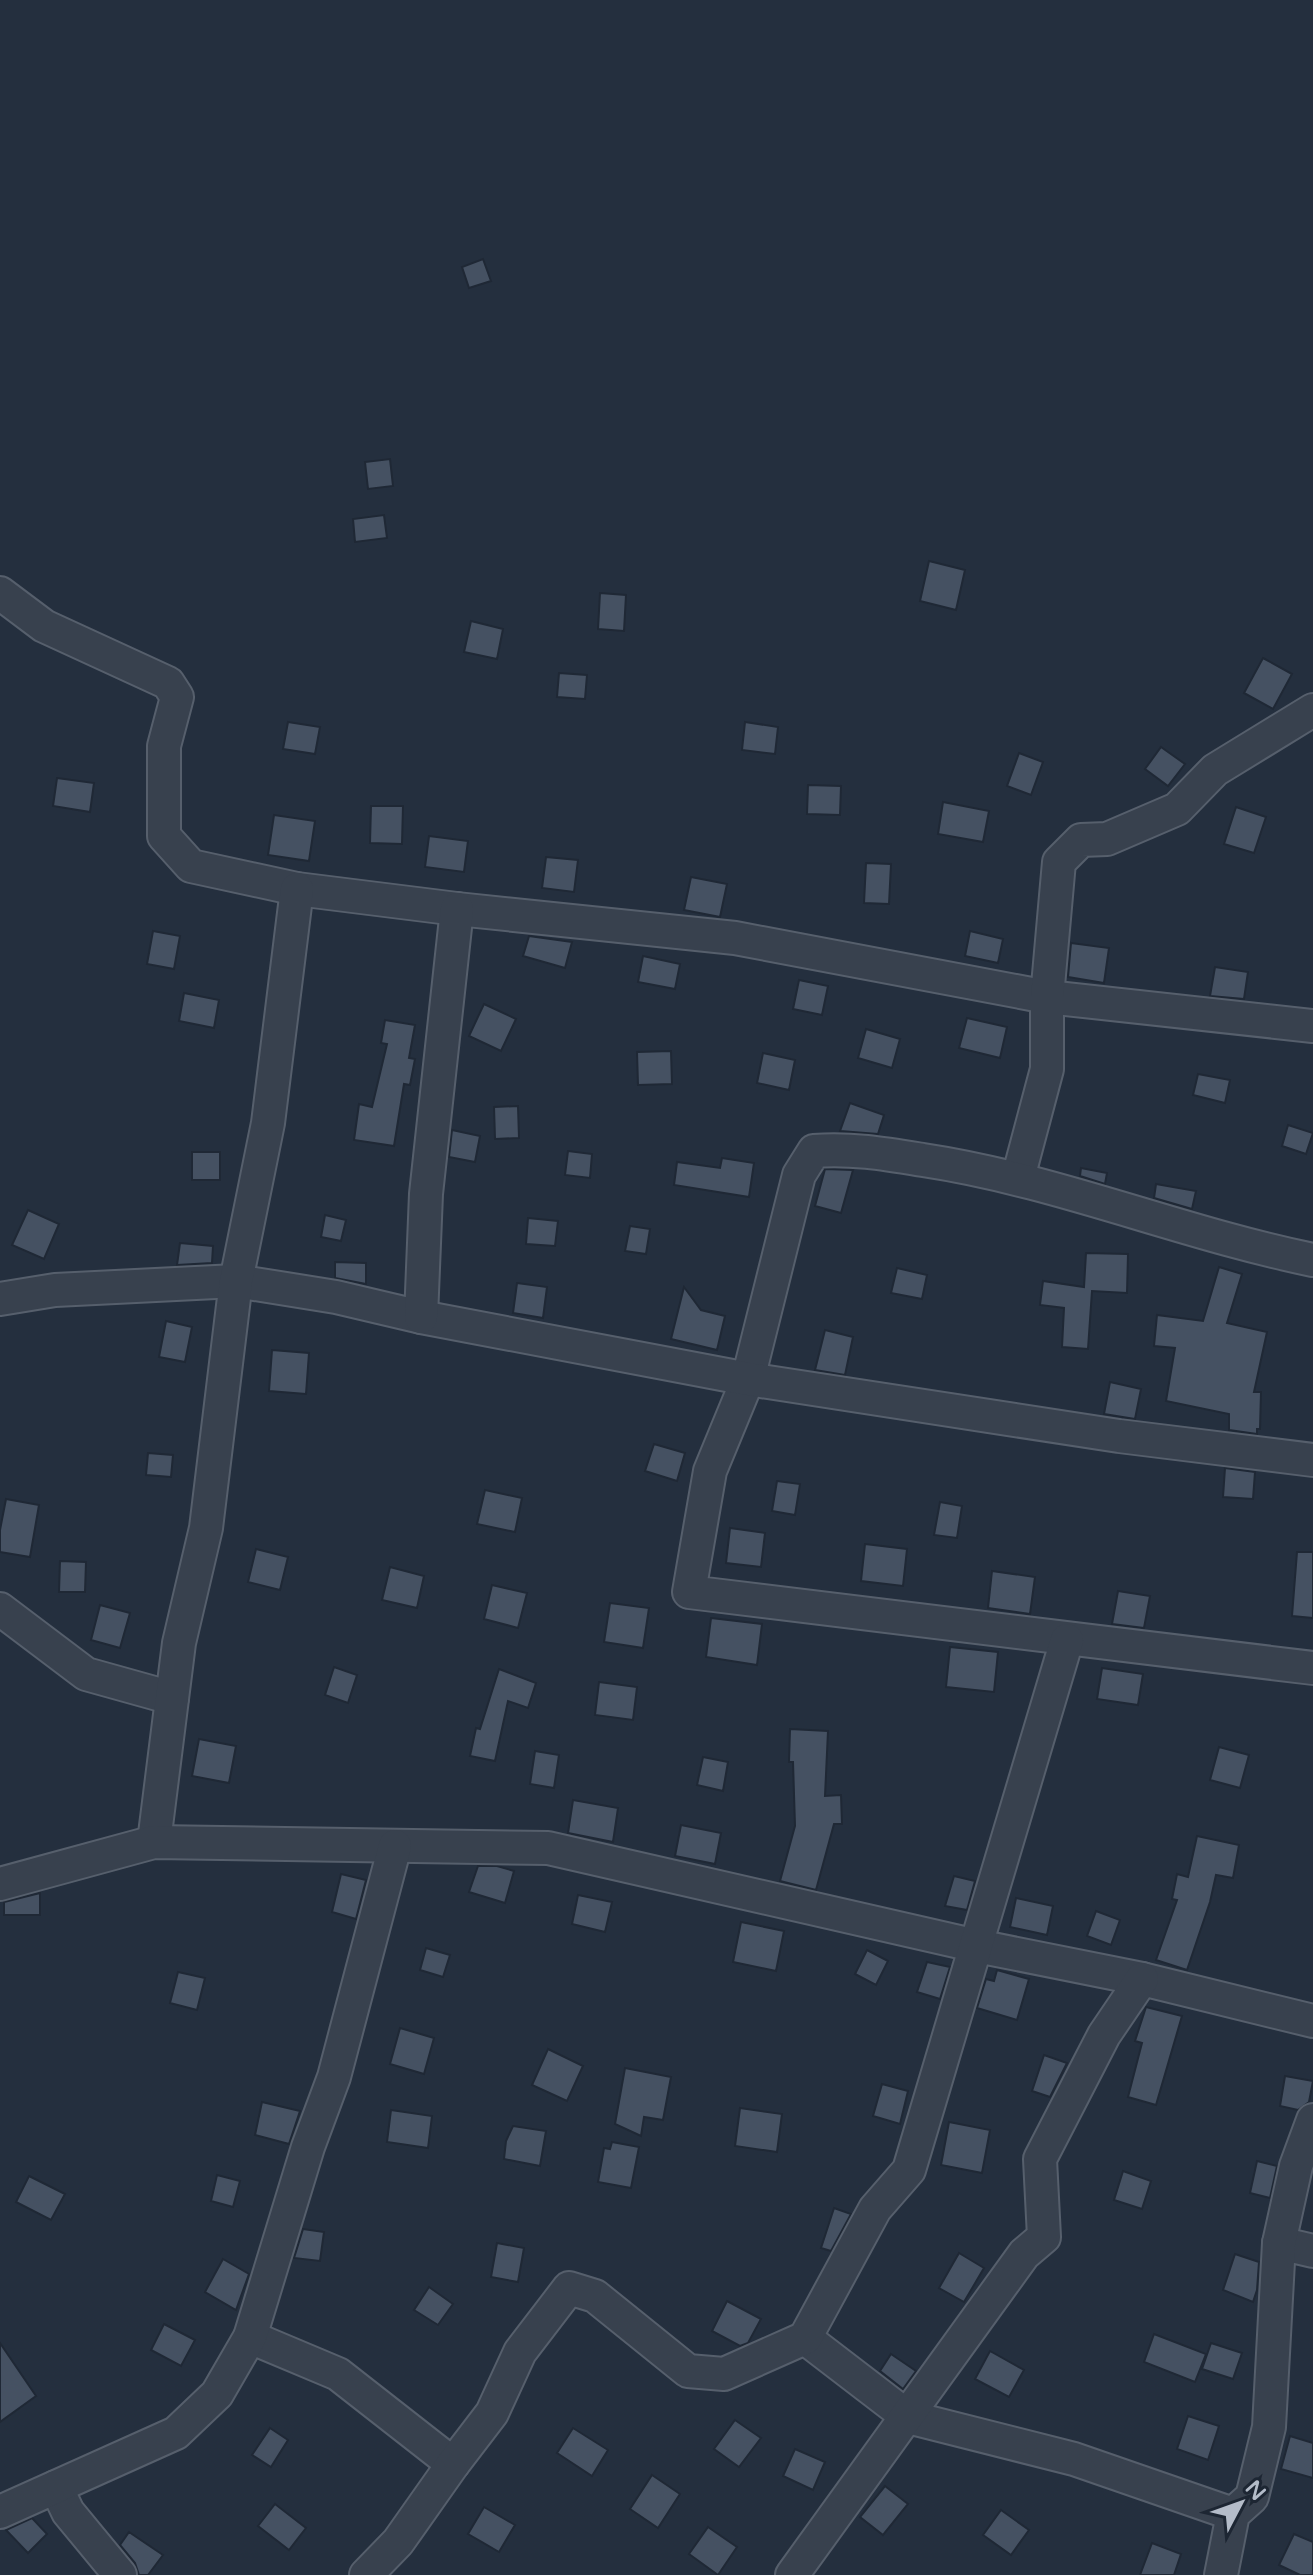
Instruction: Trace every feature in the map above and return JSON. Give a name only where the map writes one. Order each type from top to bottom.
[{"type":"street","points":[[0,593],[44,626],[168,683],[177,697],[164,746],[164,836],[191,866],[297,889],[735,938],[1047,997],[1313,1026]]},
{"type":"street","points":[[1018,1178],[1047,1069],[1047,997],[1059,862],[1081,840],[1107,839],[1177,809],[1215,770],[1313,710]]},
{"type":"street","points":[[154,1842],[179,1643],[206,1528],[236,1281],[268,1123],[297,889]]},
{"type":"street","points":[[421,1317],[426,1194],[457,909]]},
{"type":"street","points":[[1313,1260],[1253,1248],[976,1168],[847,1149],[814,1151],[799,1175],[748,1379],[710,1471],[689,1592],[1313,1668]]},
{"type":"street","points":[[0,1299],[55,1290],[236,1281],[336,1297],[421,1317],[748,1379],[1103,1433],[1313,1460]]},
{"type":"street","points":[[0,1609],[86,1674],[172,1698]]},
{"type":"street","points":[[366,2575],[398,2542],[492,2413],[520,2352],[569,2288],[595,2296],[688,2371],[724,2374],[805,2338],[875,2209],[909,2170],[1067,1640]]},
{"type":"street","points":[[0,1884],[154,1842],[548,1848],[977,1946],[1142,1979],[1313,2021]]},
{"type":"street","points":[[0,2512],[176,2433],[217,2394],[250,2337],[308,2147],[334,2077],[395,1846]]},
{"type":"street","points":[[792,2575],[1024,2254],[1044,2237],[1040,2159],[1104,2035],[1142,1979]]},
{"type":"street","points":[[1221,2575],[1233,2514],[1252,2497],[1269,2427],[1279,2243],[1296,2166],[1313,2120]]},
{"type":"street","points":[[1279,2243],[1313,2251]]},
{"type":"street","points":[[250,2337],[338,2374],[453,2464]]},
{"type":"street","points":[[805,2338],[908,2417],[1074,2459],[1233,2514]]},
{"type":"street","points":[[56,2487],[68,2512],[120,2575]]},
{"type":"building","points":[[483,259],[491,281],[469,288],[462,267]]},
{"type":"building","points":[[390,459],[393,486],[368,489],[365,462]]},
{"type":"building","points":[[384,515],[387,538],[355,542],[353,519]]},
{"type":"building","points":[[929,561],[965,570],[956,610],[920,601]]},
{"type":"building","points":[[600,593],[626,595],[624,631],[598,629]]},
{"type":"building","points":[[471,621],[503,629],[497,659],[464,652]]},
{"type":"building","points":[[1263,658],[1292,674],[1273,709],[1244,693]]},
{"type":"building","points":[[559,673],[587,675],[585,699],[557,697]]},
{"type":"building","points":[[288,722],[320,727],[315,754],[283,749]]},
{"type":"building","points":[[745,722],[778,727],[775,754],[742,750]]},
{"type":"building","points":[[1161,747],[1185,764],[1168,786],[1145,769]]},
{"type":"building","points":[[1019,753],[1043,762],[1031,795],[1007,786]]},
{"type":"building","points":[[57,778],[94,783],[90,812],[53,806]]},
{"type":"building","points":[[808,785],[841,786],[840,815],[807,814]]},
{"type":"building","points":[[943,802],[989,811],[983,842],[938,834]]},
{"type":"building","points":[[371,806],[403,806],[402,844],[370,843]]},
{"type":"building","points":[[1236,807],[1266,817],[1254,853],[1224,844]]},
{"type":"building","points":[[274,815],[315,821],[309,861],[268,855]]},
{"type":"building","points":[[429,836],[468,841],[464,872],[425,867]]},
{"type":"building","points":[[546,857],[578,860],[574,892],[542,888]]},
{"type":"building","points":[[866,863],[891,864],[889,904],[864,903]]},
{"type":"building","points":[[691,877],[727,884],[720,917],[684,910]]},
{"type":"building","points":[[153,931],[180,936],[174,969],[147,964]]},
{"type":"building","points":[[970,931],[1003,939],[998,963],[965,956]]},
{"type":"building","points":[[529,936],[572,942],[565,968],[523,956]]},
{"type":"building","points":[[1071,943],[1109,948],[1104,983],[1068,977]]},
{"type":"building","points":[[643,956],[680,964],[675,989],[638,982]]},
{"type":"building","points":[[1215,967],[1248,972],[1244,999],[1210,996]]},
{"type":"building","points":[[799,980],[828,986],[822,1015],[793,1009]]},
{"type":"building","points":[[184,993],[219,1000],[214,1028],[179,1021]]},
{"type":"building","points":[[484,1004],[516,1019],[501,1051],[469,1036]]},
{"type":"building","points":[[967,1018],[1007,1027],[1000,1058],[959,1048]]},
{"type":"building","points":[[385,1020],[415,1025],[409,1058],[415,1059],[410,1085],[404,1084],[394,1146],[354,1140],[359,1104],[372,1107],[387,1044],[381,1043]]},
{"type":"building","points":[[866,1029],[900,1039],[892,1068],[858,1058]]},
{"type":"building","points":[[671,1051],[672,1084],[638,1085],[637,1052]]},
{"type":"building","points":[[763,1053],[795,1060],[789,1090],[757,1083]]},
{"type":"building","points":[[1198,1074],[1230,1080],[1225,1103],[1193,1095]]},
{"type":"building","points":[[850,1103],[884,1115],[878,1134],[840,1131]]},
{"type":"building","points":[[518,1106],[519,1138],[495,1139],[494,1107]]},
{"type":"building","points":[[1288,1125],[1313,1133],[1306,1154],[1282,1146]]},
{"type":"building","points":[[452,1130],[480,1136],[475,1162],[449,1157]]},
{"type":"building","points":[[568,1151],[592,1154],[590,1178],[565,1175]]},
{"type":"building","points":[[192,1152],[220,1152],[220,1180],[192,1180]]},
{"type":"building","points":[[722,1158],[754,1163],[749,1197],[674,1185],[677,1162],[720,1168]]},
{"type":"building","points":[[1081,1168],[1107,1173],[1105,1184],[1080,1176]]},
{"type":"building","points":[[825,1169],[853,1170],[841,1213],[815,1206]]},
{"type":"building","points":[[1156,1184],[1196,1191],[1192,1209],[1154,1198]]},
{"type":"building","points":[[28,1210],[59,1224],[44,1259],[12,1245]]},
{"type":"building","points":[[325,1215],[346,1220],[341,1241],[321,1237]]},
{"type":"building","points":[[528,1218],[558,1221],[555,1246],[526,1244]]},
{"type":"building","points":[[630,1226],[650,1229],[646,1254],[625,1251]]},
{"type":"building","points":[[180,1243],[213,1246],[212,1263],[177,1265]]},
{"type":"building","points":[[1086,1253],[1128,1254],[1127,1293],[1092,1291],[1088,1349],[1062,1347],[1064,1308],[1040,1305],[1043,1281],[1084,1287]]},
{"type":"building","points":[[335,1262],[366,1263],[366,1284],[335,1278]]},
{"type":"building","points":[[1219,1267],[1242,1274],[1227,1323],[1267,1332],[1254,1392],[1261,1392],[1260,1429],[1257,1429],[1257,1434],[1229,1430],[1229,1414],[1166,1401],[1175,1348],[1154,1346],[1157,1315],[1203,1321]]},
{"type":"building","points":[[897,1268],[927,1275],[922,1299],[891,1293]]},
{"type":"building","points":[[517,1283],[547,1287],[543,1318],[513,1313]]},
{"type":"building","points":[[684,1287],[701,1310],[725,1316],[717,1350],[671,1339]]},
{"type":"building","points":[[166,1321],[192,1327],[185,1362],[159,1357]]},
{"type":"building","points":[[825,1330],[853,1337],[845,1375],[815,1370]]},
{"type":"building","points":[[272,1350],[309,1353],[306,1394],[269,1391]]},
{"type":"building","points":[[1110,1382],[1141,1389],[1135,1419],[1104,1414]]},
{"type":"building","points":[[654,1444],[685,1453],[677,1481],[645,1471]]},
{"type":"building","points":[[148,1453],[173,1455],[171,1477],[146,1475]]},
{"type":"building","points":[[1225,1468],[1255,1472],[1253,1499],[1223,1497]]},
{"type":"building","points":[[777,1481],[800,1484],[795,1515],[772,1511]]},
{"type":"building","points":[[485,1490],[522,1498],[515,1532],[477,1524]]},
{"type":"building","points":[[6,1499],[39,1505],[30,1557],[0,1552],[0,1530]]},
{"type":"building","points":[[940,1502],[962,1506],[957,1538],[934,1535]]},
{"type":"building","points":[[730,1528],[765,1533],[761,1567],[726,1563]]},
{"type":"building","points":[[865,1544],[907,1549],[903,1586],[861,1581]]},
{"type":"building","points":[[256,1549],[288,1557],[280,1590],[248,1582]]},
{"type":"building","points":[[1297,1552],[1313,1552],[1313,1618],[1292,1616]]},
{"type":"building","points":[[60,1561],[86,1562],[85,1592],[59,1592]]},
{"type":"building","points":[[390,1567],[424,1576],[417,1608],[382,1600]]},
{"type":"building","points":[[992,1571],[1035,1577],[1030,1614],[988,1608]]},
{"type":"building","points":[[492,1585],[527,1593],[518,1628],[484,1619]]},
{"type":"building","points":[[1118,1591],[1150,1596],[1144,1628],[1112,1624]]},
{"type":"building","points":[[610,1603],[649,1608],[643,1648],[604,1642]]},
{"type":"building","points":[[100,1605],[130,1613],[120,1648],[91,1640]]},
{"type":"building","points":[[711,1618],[762,1624],[757,1665],[706,1657]]},
{"type":"building","points":[[950,1647],[998,1652],[994,1692],[946,1687]]},
{"type":"building","points":[[334,1667],[357,1675],[348,1703],[325,1695]]},
{"type":"building","points":[[1102,1668],[1143,1674],[1138,1705],[1097,1699]]},
{"type":"building","points":[[499,1669],[536,1683],[528,1708],[508,1701],[495,1761],[470,1756],[476,1728],[480,1729]]},
{"type":"building","points":[[599,1682],[637,1687],[633,1720],[595,1715]]},
{"type":"building","points":[[790,1729],[828,1731],[825,1796],[841,1795],[842,1824],[834,1824],[816,1890],[780,1881],[795,1826],[793,1762],[789,1762]]},
{"type":"building","points":[[199,1739],[236,1746],[229,1783],[192,1776]]},
{"type":"building","points":[[1219,1747],[1249,1755],[1240,1788],[1210,1780]]},
{"type":"building","points":[[535,1751],[559,1755],[554,1788],[530,1784]]},
{"type":"building","points":[[703,1757],[728,1762],[723,1791],[697,1785]]},
{"type":"building","points":[[573,1800],[618,1808],[613,1842],[568,1833]]},
{"type":"building","points":[[681,1825],[721,1833],[715,1864],[675,1856]]},
{"type":"building","points":[[1197,1836],[1239,1845],[1233,1878],[1216,1875],[1187,1970],[1156,1960],[1177,1900],[1172,1899],[1177,1874],[1188,1877]]},
{"type":"building","points":[[478,1866],[497,1866],[514,1871],[505,1903],[469,1892]]},
{"type":"building","points":[[341,1874],[366,1880],[356,1919],[332,1912]]},
{"type":"building","points":[[954,1876],[975,1881],[967,1910],[945,1906]]},
{"type":"building","points":[[40,1893],[40,1915],[4,1915],[4,1902]]},
{"type":"building","points":[[578,1895],[612,1902],[605,1932],[572,1924]]},
{"type":"building","points":[[1016,1898],[1053,1906],[1047,1935],[1010,1927]]},
{"type":"building","points":[[1096,1911],[1120,1920],[1111,1945],[1087,1936]]},
{"type":"building","points":[[741,1922],[784,1931],[776,1971],[733,1962]]},
{"type":"building","points":[[426,1948],[450,1955],[443,1977],[420,1970]]},
{"type":"building","points":[[867,1950],[888,1961],[876,1985],[855,1974]]},
{"type":"building","points":[[927,1962],[950,1967],[940,1999],[917,1992]]},
{"type":"building","points":[[997,1970],[1029,1979],[1017,2020],[977,2008],[986,1979],[994,1981]]},
{"type":"building","points":[[178,1972],[205,1978],[197,2010],[170,2003]]},
{"type":"building","points":[[1146,2007],[1182,2016],[1156,2105],[1128,2097],[1142,2043],[1135,2041]]},
{"type":"building","points":[[400,2028],[434,2038],[424,2074],[390,2064]]},
{"type":"building","points":[[548,2049],[583,2066],[567,2101],[532,2085]]},
{"type":"building","points":[[1044,2055],[1067,2063],[1050,2097],[1032,2091]]},
{"type":"building","points":[[625,2068],[671,2077],[663,2120],[644,2117],[641,2136],[615,2124]]},
{"type":"building","points":[[1285,2076],[1313,2081],[1309,2102],[1298,2110],[1280,2106]]},
{"type":"building","points":[[882,2084],[908,2091],[900,2124],[873,2116]]},
{"type":"building","points":[[262,2102],[300,2111],[289,2144],[255,2135]]},
{"type":"building","points":[[740,2108],[782,2114],[777,2152],[735,2146]]},
{"type":"building","points":[[391,2110],[432,2116],[428,2148],[387,2142]]},
{"type":"building","points":[[949,2122],[990,2130],[982,2173],[941,2165]]},
{"type":"building","points":[[513,2126],[546,2131],[540,2166],[504,2159],[506,2141]]},
{"type":"building","points":[[612,2142],[639,2147],[631,2188],[598,2182],[604,2148],[610,2149]]},
{"type":"building","points":[[1257,2161],[1277,2166],[1270,2198],[1250,2193]]},
{"type":"building","points":[[1123,2171],[1151,2181],[1142,2209],[1114,2200]]},
{"type":"building","points":[[217,2175],[240,2181],[233,2207],[211,2201]]},
{"type":"building","points":[[29,2176],[65,2194],[51,2220],[16,2202]]},
{"type":"building","points":[[834,2208],[851,2214],[831,2251],[821,2248]]},
{"type":"building","points":[[303,2229],[324,2232],[320,2261],[294,2258]]},
{"type":"building","points":[[497,2243],[524,2248],[518,2282],[491,2277]]},
{"type":"building","points":[[959,2253],[984,2268],[964,2302],[939,2288]]},
{"type":"building","points":[[1235,2254],[1259,2262],[1253,2302],[1223,2290]]},
{"type":"building","points":[[223,2259],[249,2274],[236,2310],[205,2292]]},
{"type":"building","points":[[429,2287],[453,2304],[438,2325],[414,2310]]},
{"type":"building","points":[[727,2301],[761,2319],[748,2343],[740,2346],[712,2331]]},
{"type":"building","points":[[164,2324],[195,2340],[181,2366],[151,2350]]},
{"type":"building","points":[[1154,2334],[1206,2354],[1195,2382],[1144,2362]]},
{"type":"building","points":[[0,2343],[36,2396],[0,2422]]},
{"type":"building","points":[[1211,2343],[1242,2353],[1233,2379],[1202,2369]]},
{"type":"building","points":[[990,2351],[1024,2370],[1009,2397],[975,2379]]},
{"type":"building","points":[[891,2354],[916,2371],[903,2389],[880,2371]]},
{"type":"building","points":[[1188,2416],[1219,2426],[1208,2460],[1177,2449]]},
{"type":"building","points":[[735,2420],[761,2438],[739,2467],[714,2449]]},
{"type":"building","points":[[270,2428],[288,2440],[271,2467],[252,2455]]},
{"type":"building","points":[[573,2428],[608,2450],[592,2476],[557,2453]]},
{"type":"building","points":[[1290,2436],[1313,2443],[1313,2478],[1281,2469]]},
{"type":"building","points":[[795,2449],[825,2462],[813,2490],[783,2476]]},
{"type":"building","points":[[652,2475],[680,2494],[658,2528],[630,2509]]},
{"type":"building","points":[[885,2486],[908,2504],[883,2535],[860,2517]]},
{"type":"building","points":[[275,2504],[306,2528],[289,2550],[258,2526]]},
{"type":"building","points":[[484,2507],[515,2525],[499,2552],[468,2534]]},
{"type":"building","points":[[1001,2510],[1029,2530],[1011,2555],[983,2535]]},
{"type":"building","points":[[32,2518],[47,2534],[28,2553],[6,2530]]},
{"type":"building","points":[[708,2527],[737,2547],[718,2575],[689,2554]]},
{"type":"building","points":[[129,2532],[163,2555],[148,2575],[139,2575],[135,2563],[120,2545]]},
{"type":"building","points":[[1294,2534],[1313,2542],[1313,2575],[1300,2575],[1279,2565]]},
{"type":"building","points":[[1152,2543],[1181,2554],[1174,2575],[1140,2575]]}]
